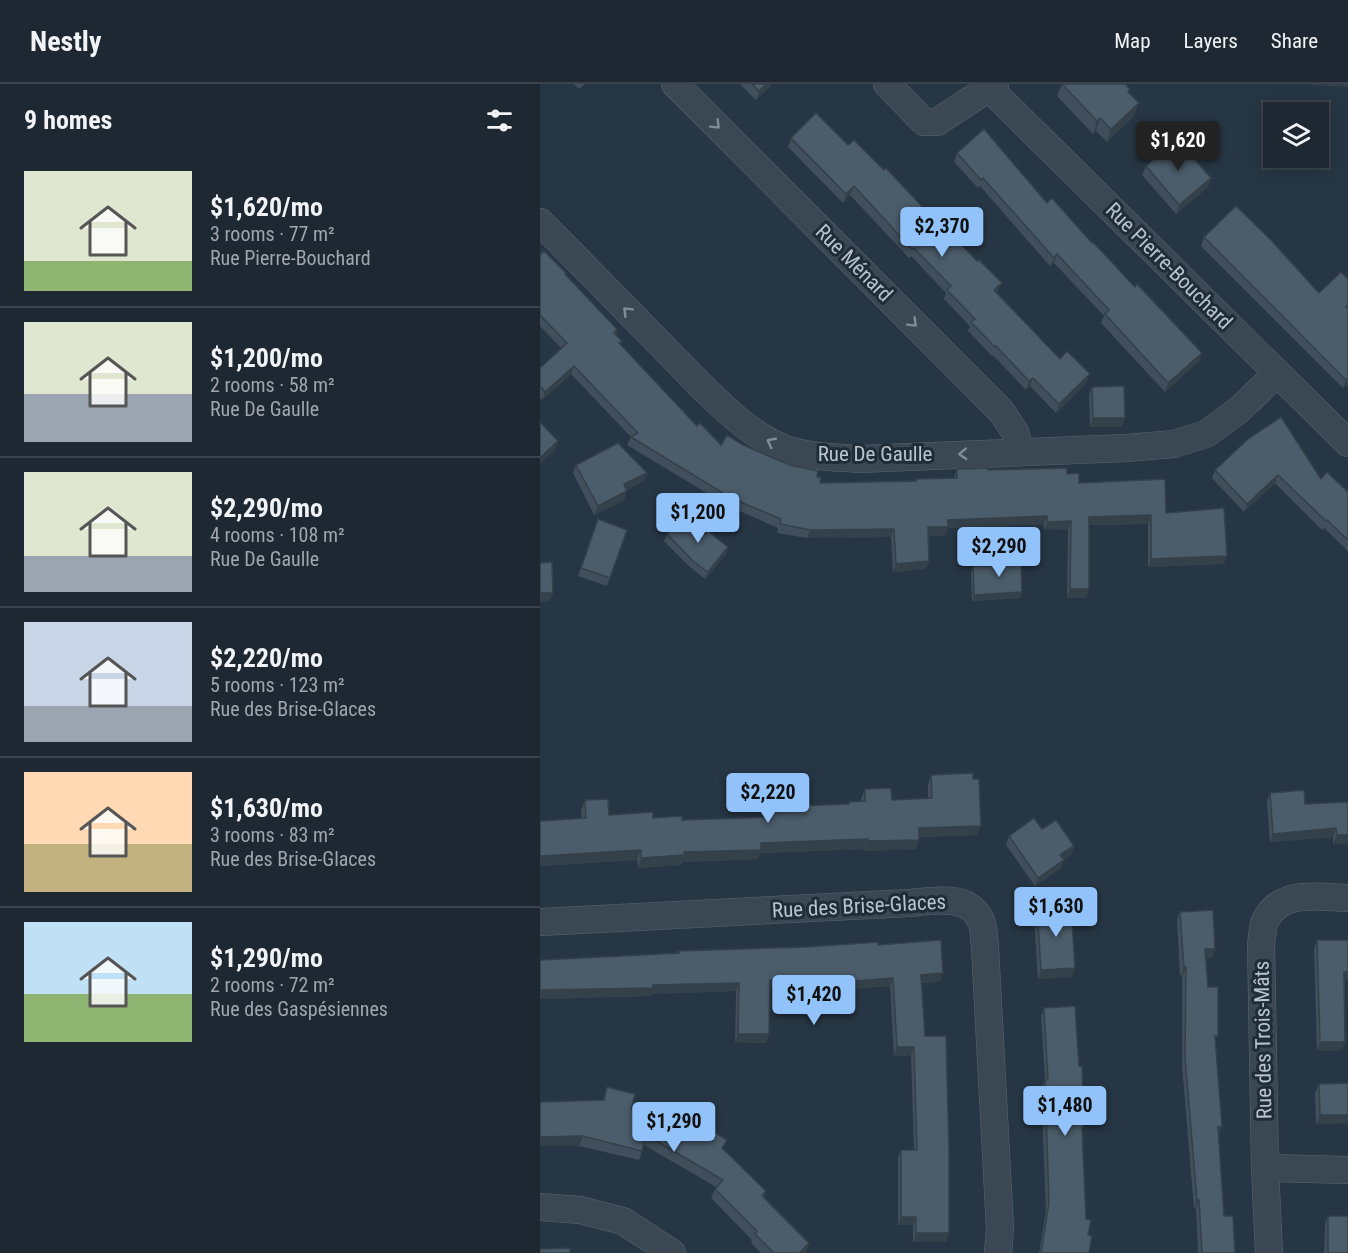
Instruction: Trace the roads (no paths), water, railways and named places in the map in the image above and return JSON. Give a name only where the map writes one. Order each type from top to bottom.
[{"type":"street","name":"Rue Ménard","points":[[675,84],[1001,411],[1015,432],[1021,451]]},
{"type":"street","points":[[887,84],[924,122],[937,122],[993,86]]},
{"type":"street","name":"Rue Pierre-Bouchard","points":[[993,86],[1348,443]]},
{"type":"street","name":"Rue De Gaulle","points":[[540,222],[707,391],[753,431],[782,447],[818,457],[859,459],[1174,444],[1206,434],[1240,409],[1276,373]]},
{"type":"street","name":"Rue des Trois-Mâts","points":[[1269,1253],[1265,1168],[1262,943],[1265,920],[1280,904],[1298,896],[1348,898]]},
{"type":"street","name":"Rue des Brise-Glaces","points":[[540,922],[950,899],[970,906],[981,922],[985,947],[1000,1229],[998,1253]]},
{"type":"street","points":[[1265,1168],[1348,1170]]},
{"type":"street","points":[[540,1207],[580,1210],[623,1221],[672,1253]]}]
